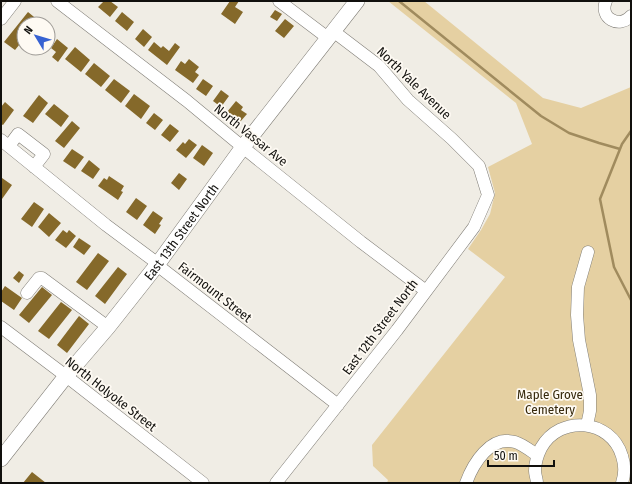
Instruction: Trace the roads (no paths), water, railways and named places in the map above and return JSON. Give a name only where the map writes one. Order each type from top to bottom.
[{"type":"main road","name":"East 13th Street North","points":[[1,459],[66,376],[108,327],[243,147],[357,1]]},
{"type":"street","points":[[1,19],[15,1]]},
{"type":"street","name":"North Vassar Ave","points":[[57,1],[187,101],[361,242],[426,291]]},
{"type":"street","name":"North Yale Avenue","points":[[279,1],[379,66],[408,100],[452,138],[479,166],[483,180]]},
{"type":"street","points":[[603,2],[607,16],[611,20],[622,22],[628,20],[631,16]]},
{"type":"street","points":[[5,143],[18,134],[44,154],[34,167]]},
{"type":"street","name":"Fairmount Street","points":[[5,143],[106,225],[153,260],[156,265],[338,405]]},
{"type":"street","name":"East 12th Street North","points":[[276,483],[397,330],[474,227],[488,195],[483,180]]},
{"type":"street","points":[[587,425],[590,410],[590,395],[579,340],[577,315],[578,287],[588,252]]},
{"type":"street","points":[[27,293],[39,278],[42,278],[108,327]]},
{"type":"street","name":"North Holyoke Street","points":[[1,327],[203,483]]},
{"type":"street","points":[[537,483],[535,470],[538,454],[545,441],[557,431],[572,425],[587,425],[601,429],[612,438],[620,450],[624,463],[624,477],[622,483]]},
{"type":"street","points":[[466,483],[479,458],[492,446],[498,443],[504,441],[516,442],[538,454]]},
{"type":"street","points":[[622,483],[631,481]]},
{"type":"waterway","points":[[399,1],[541,116],[569,133],[620,149]]},
{"type":"waterway","points":[[631,131],[622,144],[600,199],[614,267],[631,300]]},
{"type":"park label","name":"Maple Grove Cemetery","points":[[550,402]]}]
